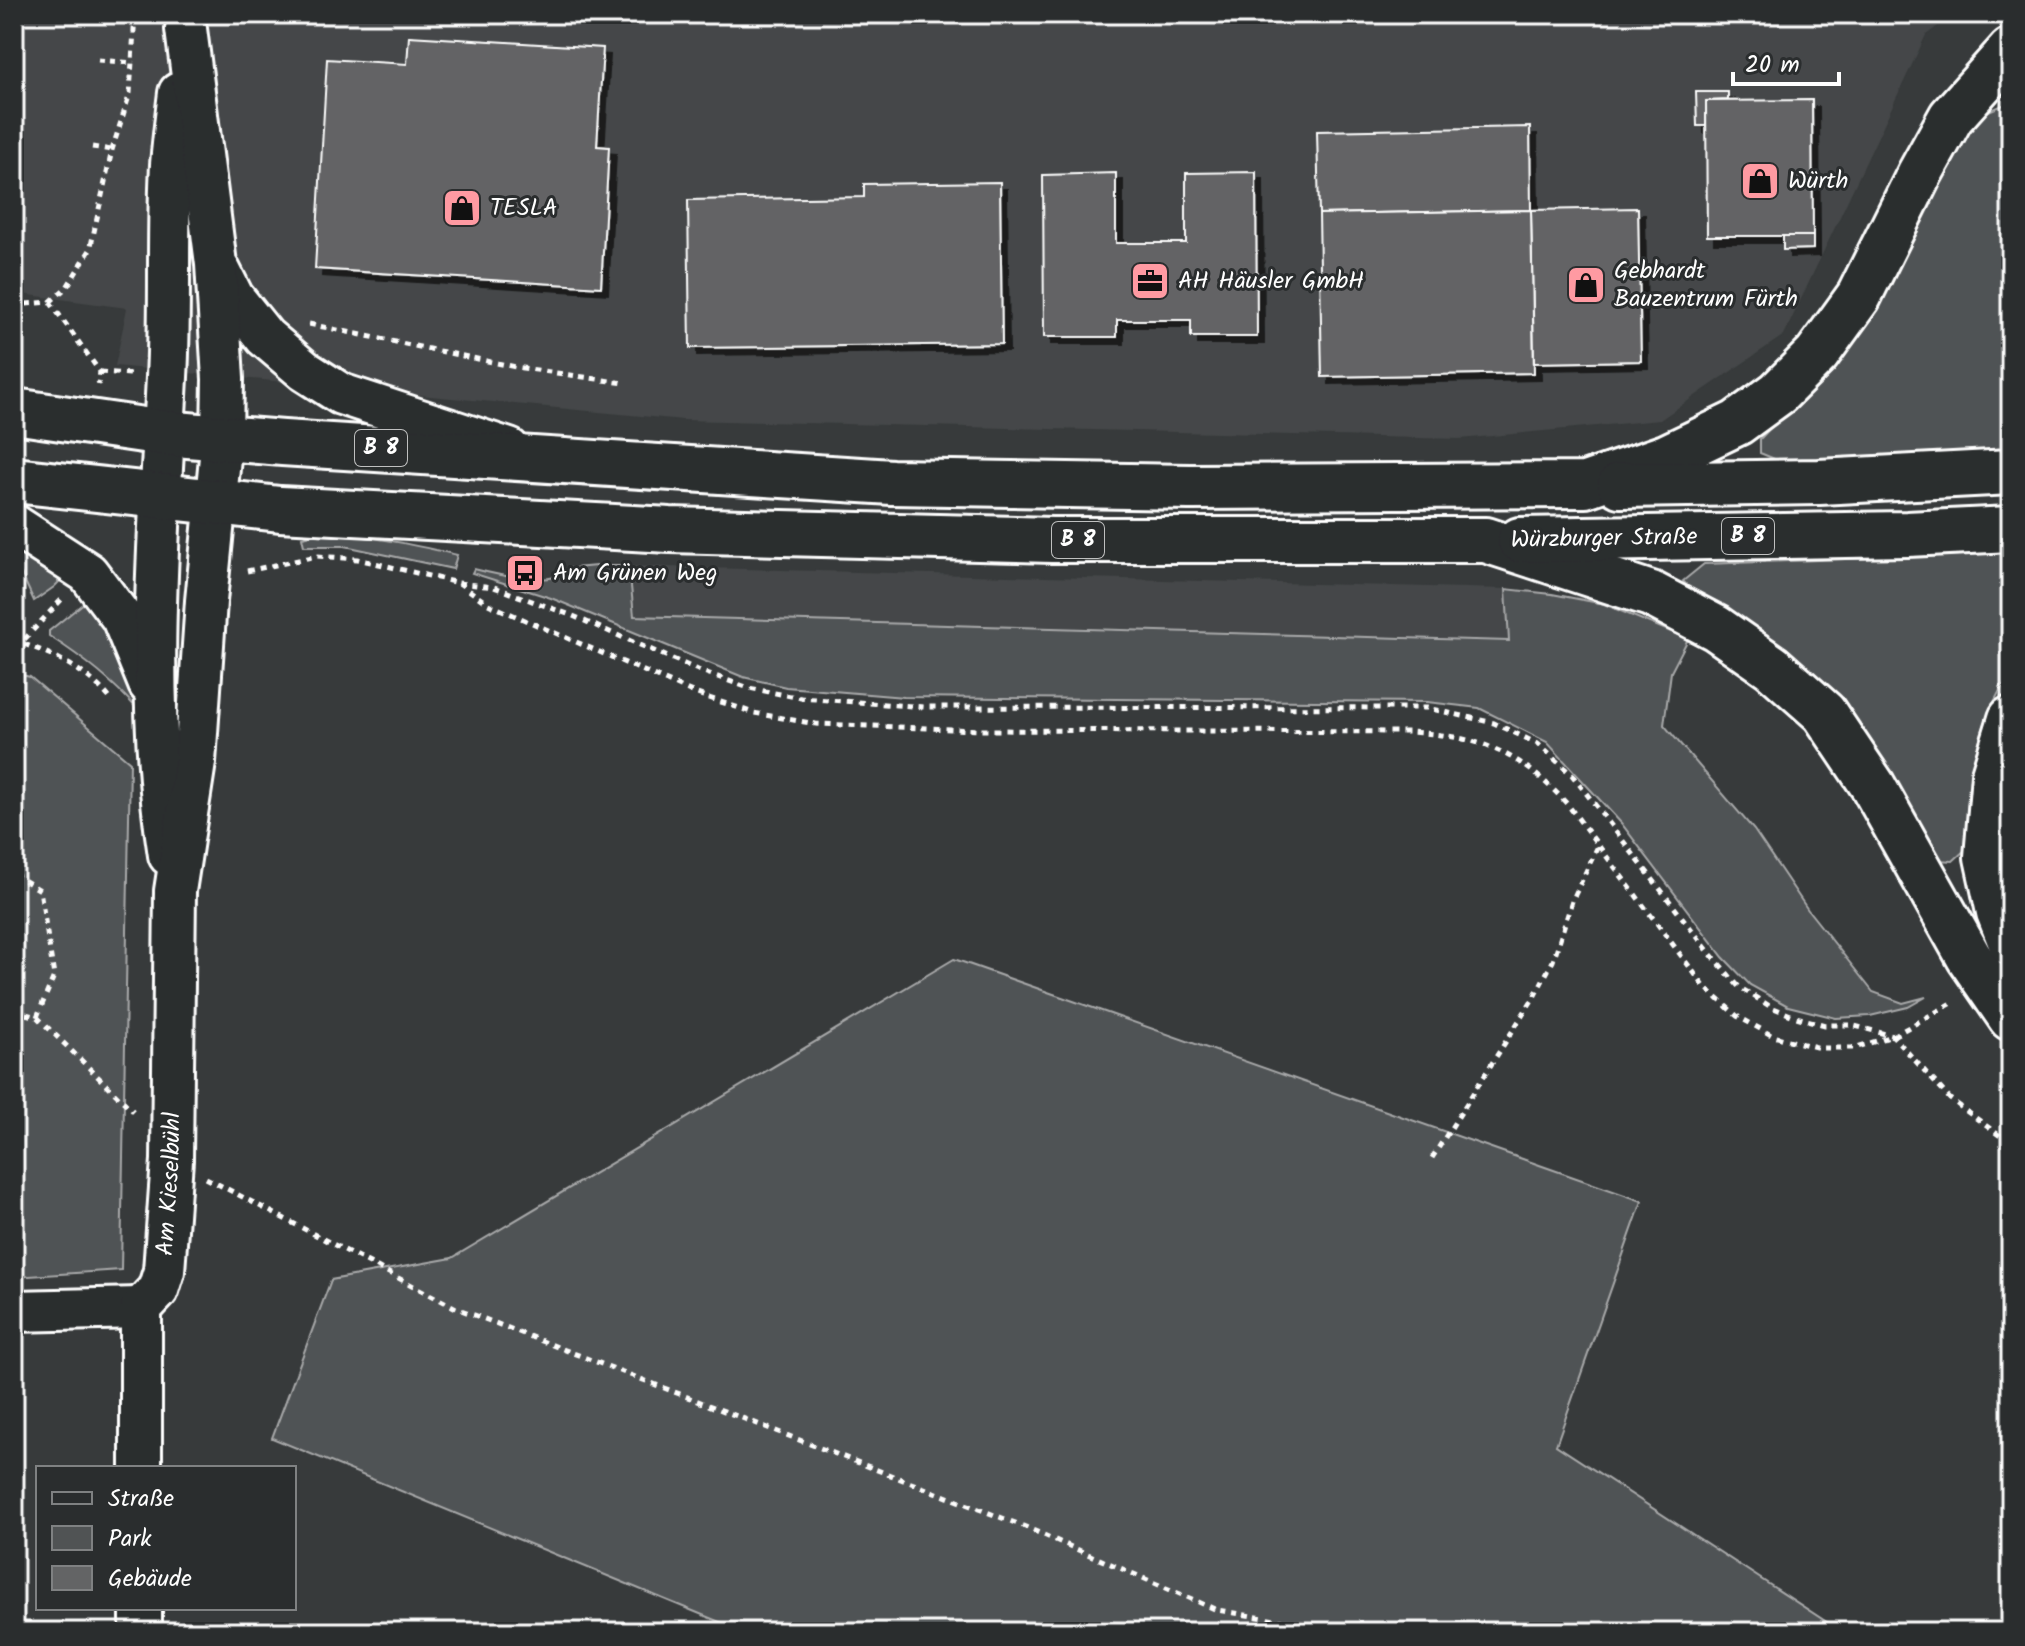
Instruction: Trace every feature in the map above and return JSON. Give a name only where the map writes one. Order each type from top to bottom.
[{"type":"main road","points":[[1585,485],[1666,457],[1737,423],[1778,393],[1817,354],[1859,296],[1951,117],[2011,50]]},
{"type":"main road","name":"B 8","points":[[14,411],[164,433],[908,483],[1190,487],[1585,485],[1819,482],[2011,472]]},
{"type":"main road","name":"B 8","points":[[14,480],[216,503],[415,518],[670,530],[1052,540],[1486,540]]},
{"type":"main road","name":"Würzburger Straße","points":[[1486,540],[1907,534],[2011,529]]},
{"type":"main road","points":[[1486,540],[1651,594],[1716,628],[1772,667],[1824,713],[1873,786],[1969,957],[2011,1018]]},
{"type":"main road","points":[[2011,719],[1994,775],[1987,857],[1999,912],[2011,943]]},
{"type":"street","points":[[186,21],[216,264],[223,379],[222,437]]},
{"type":"street","points":[[164,433],[171,166],[186,21]]},
{"type":"street","points":[[216,264],[233,297],[254,325],[288,358],[341,394],[540,459]]},
{"type":"street","name":"Am Kieselbühl","points":[[164,433],[157,570],[157,745],[160,795],[175,891]]},
{"type":"street","name":"Am Kieselbühl","points":[[141,1308],[158,1290],[164,1271],[172,1160],[175,891],[195,762],[222,437]]},
{"type":"street","points":[[14,525],[88,573],[122,618],[156,703]]},
{"type":"street","points":[[14,1311],[141,1308],[141,1466]]},
{"type":"street","points":[[141,1610],[141,1632]]},
{"type":"path","points":[[14,305],[50,302],[67,287],[90,250],[112,150],[130,93],[135,14]]},
{"type":"path","points":[[98,60],[134,63]]},
{"type":"path","points":[[92,147],[112,150]]},
{"type":"path","points":[[50,302],[100,372]]},
{"type":"path","points":[[254,325],[283,317],[516,367],[624,383]]},
{"type":"path","points":[[236,573],[317,556],[358,559],[458,583],[494,587],[573,616],[698,670],[749,688],[801,698],[925,707],[1427,708],[1494,723],[1538,744],[1572,775],[1739,987],[1771,1007],[1796,1017],[1825,1025],[1851,1025],[1893,1036],[1950,1099],[2011,1144]]},
{"type":"path","points":[[458,583],[488,604],[697,694],[754,713],[816,724],[980,730],[1409,732],[1479,742],[1513,756],[1547,782],[1704,986],[1737,1016],[1773,1036],[1820,1048],[1854,1048],[1893,1036],[1958,1000]]},
{"type":"path","points":[[17,643],[64,598]]},
{"type":"path","points":[[14,637],[17,643],[49,654],[86,675],[109,697],[134,731],[157,745]]},
{"type":"path","points":[[1432,1158],[1547,973],[1572,901],[1598,846]]},
{"type":"path","points":[[14,874],[40,890],[54,976],[37,1017]]},
{"type":"path","points":[[14,1011],[37,1017],[130,1106],[172,1160],[456,1308],[1023,1526],[1217,1610],[1346,1632]]},
{"type":"shaded area","points":[[14,14],[1954,14],[1926,35],[1784,335],[1660,420],[1460,439],[683,420],[115,366],[127,308],[14,293]]},
{"type":"shaded area","points":[[629,566],[1506,589],[1510,641],[634,616]]},
{"type":"green space","points":[[2003,105],[2011,107],[2011,157],[2006,182],[2011,224],[2011,451],[1777,460],[1760,453],[1760,439],[1828,367],[1942,167],[1986,112]]},
{"type":"green space","points":[[317,534],[370,538],[457,555],[453,569],[345,546],[304,546],[302,537]]},
{"type":"green space","points":[[14,543],[66,575],[34,601],[14,558]]},
{"type":"green space","points":[[2011,553],[2011,673],[1981,735],[1971,780],[1966,849],[1953,861],[1937,860],[1683,581],[1704,564]]},
{"type":"green space","points":[[629,566],[634,616],[1509,641],[1506,589],[1604,604],[1688,639],[1671,672],[1664,725],[1754,830],[1808,910],[1873,992],[1903,1003],[1926,997],[1908,1007],[1870,1016],[1836,1018],[1788,1006],[1750,985],[1723,957],[1621,823],[1547,742],[1479,708],[1427,702],[904,697],[786,687],[743,677],[551,598],[472,573],[474,569],[539,579],[560,576],[564,569]]},
{"type":"green space","points":[[90,598],[137,680],[138,710],[96,670],[49,636],[49,631]]},
{"type":"green space","points":[[14,673],[30,677],[130,762],[121,1270],[14,1277]]},
{"type":"green space","points":[[954,959],[1642,1201],[1556,1445],[1842,1632],[744,1632],[272,1438],[331,1280],[452,1258]]},
{"type":"building","name":"TESLA","points":[[409,36],[603,48],[597,146],[609,147],[601,287],[315,269],[327,59],[407,64]]},
{"type":"building","points":[[1696,92],[1728,92],[1728,100],[1706,101],[1706,126],[1697,126]]},
{"type":"building","name":"Würth","points":[[1812,100],[1813,236],[1707,236],[1706,101]]},
{"type":"building","points":[[1530,127],[1531,210],[1319,214],[1317,131]]},
{"type":"building","name":"AH Häusler GmbH","points":[[1256,172],[1257,337],[1191,337],[1191,320],[1117,320],[1117,337],[1044,337],[1043,175],[1116,173],[1116,243],[1186,243],[1186,173]]},
{"type":"building","points":[[1000,182],[1002,344],[690,348],[688,200],[864,197],[864,184]]},
{"type":"building","name":"Gebhardt Bauzentrum Fürth","points":[[1638,208],[1641,361],[1534,363],[1531,210]]},
{"type":"building","points":[[1531,210],[1534,373],[1322,377],[1319,214]]},
{"type":"building","points":[[1783,236],[1813,236],[1813,249],[1783,250]]},
{"type":"place","name":"Würth","points":[[1760,181]]},
{"type":"place","name":"TESLA","points":[[462,208]]},
{"type":"place","name":"AH Häusler GmbH","points":[[1150,281]]},
{"type":"place","name":"Gebhardt Bauzentrum Fürth","points":[[1586,285]]},
{"type":"place","name":"Am Grünen Weg","points":[[525,573]]}]
